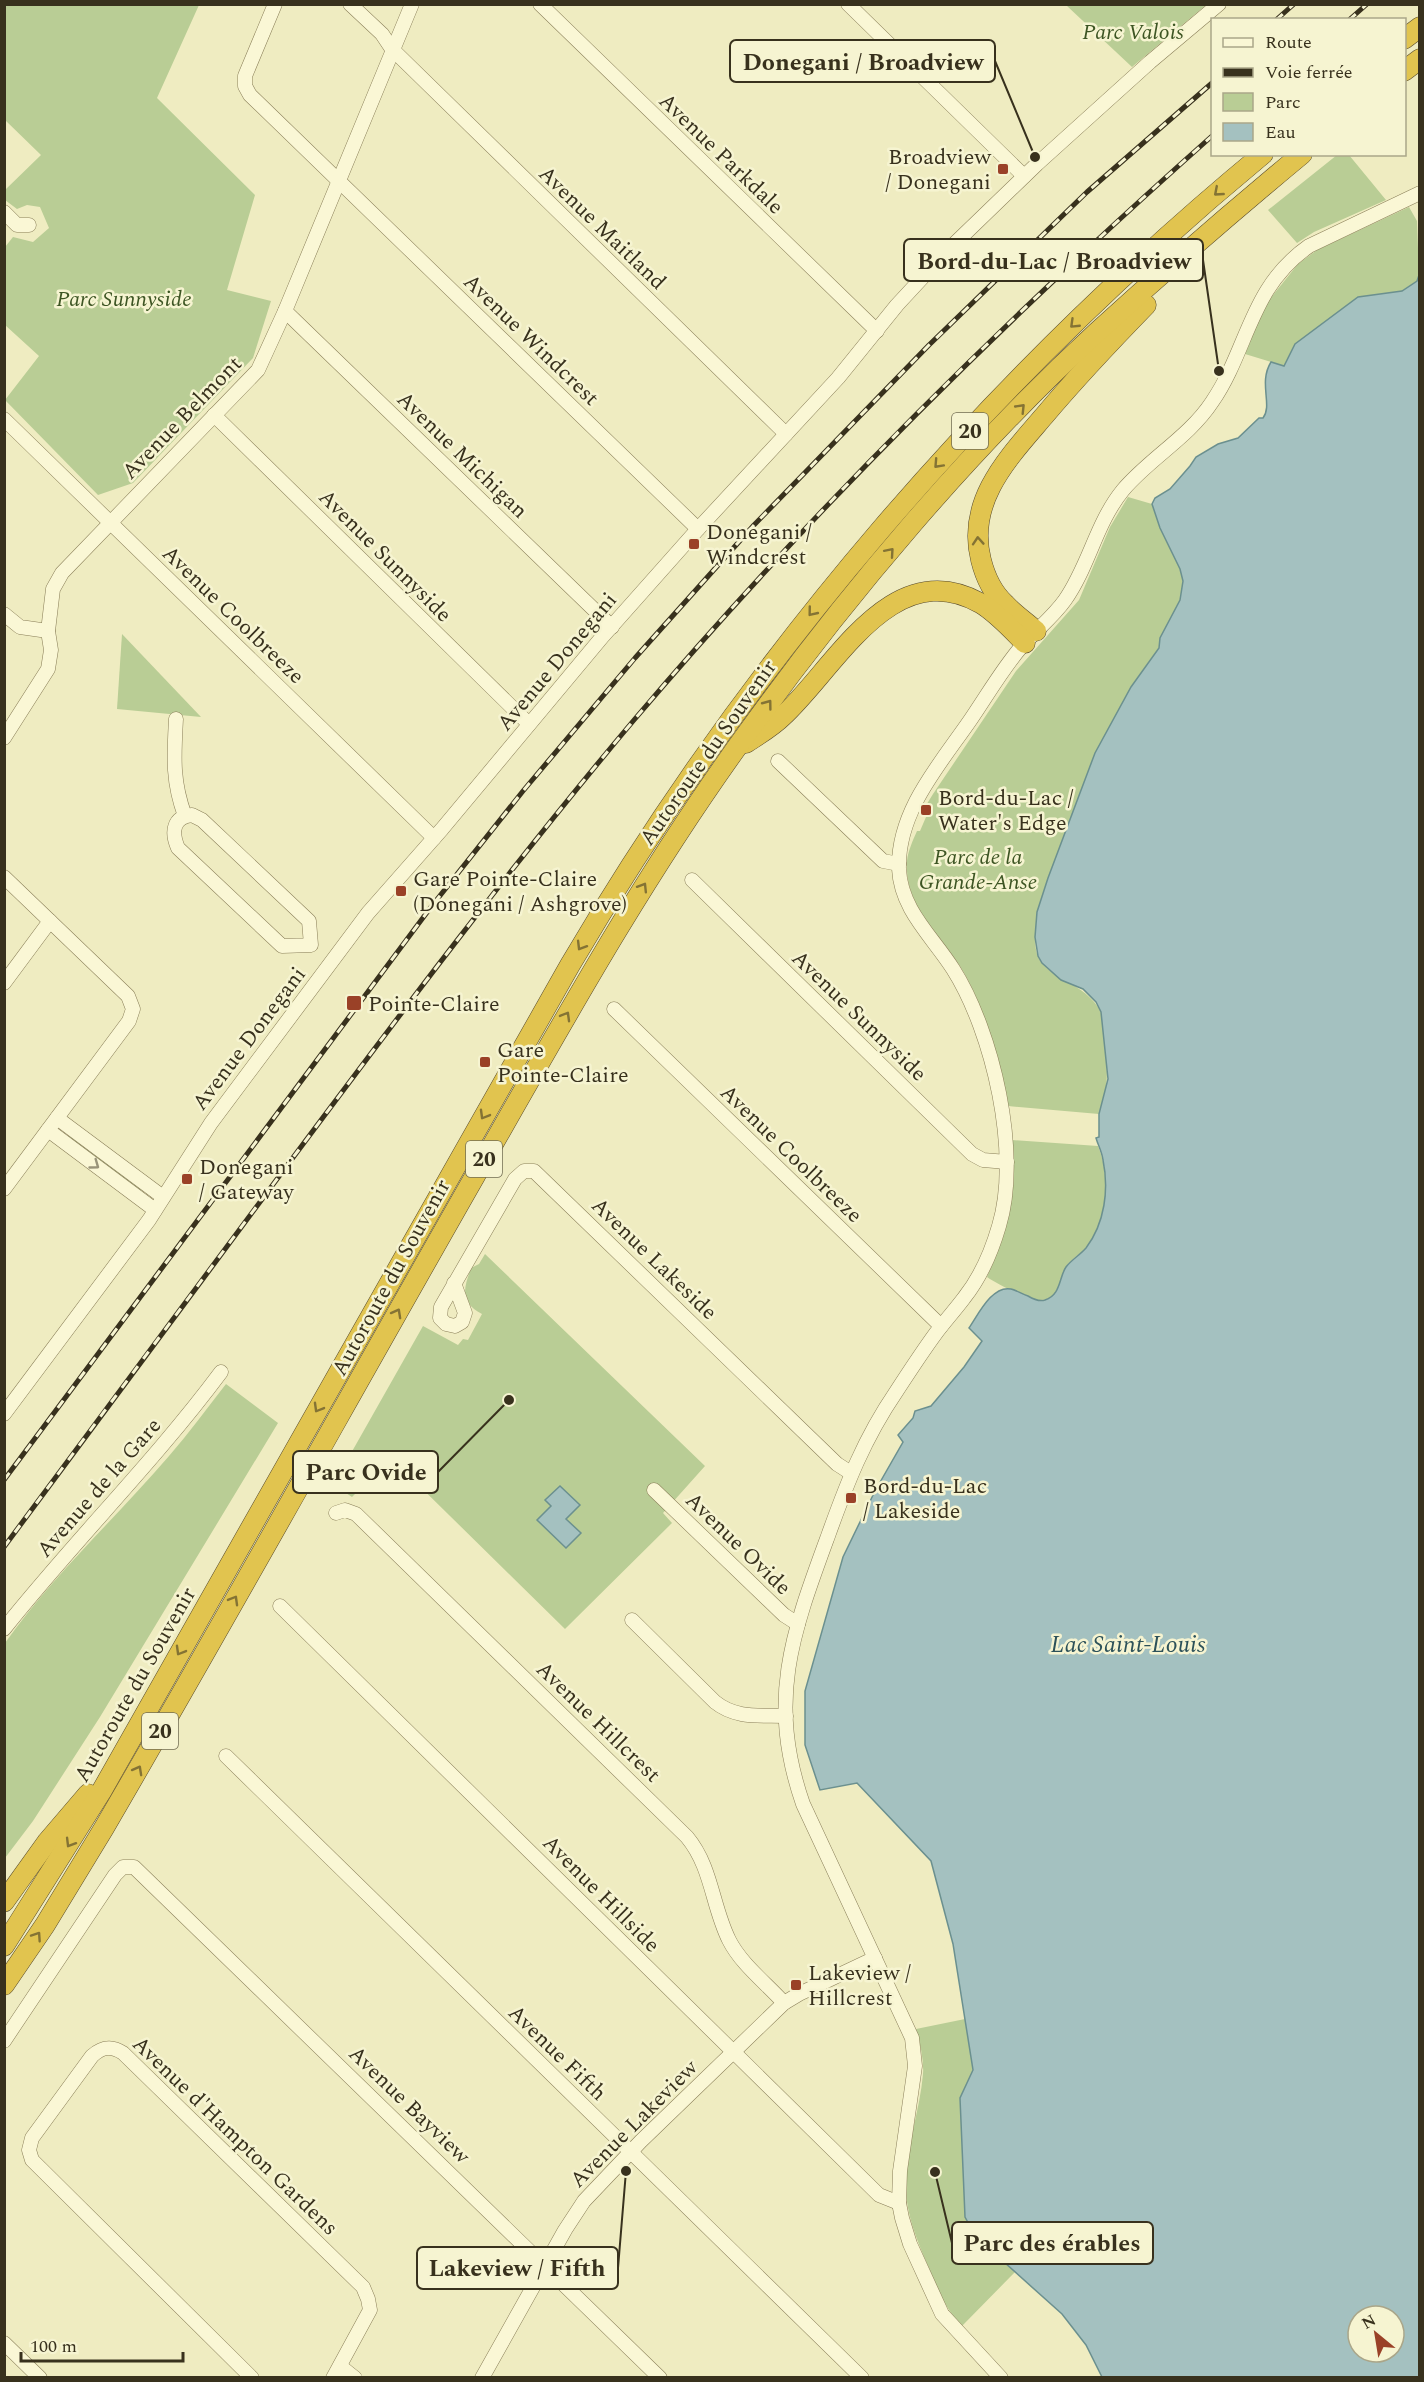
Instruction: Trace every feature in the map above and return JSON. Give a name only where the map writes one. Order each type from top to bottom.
[{"type":"highway","points":[[1406,37],[1419,27]]},
{"type":"highway","points":[[1406,69],[1419,59]]},
{"type":"highway","name":"Autoroute du Souvenir","points":[[4,1946],[73,1838],[121,1756],[570,965],[633,860],[714,741],[781,651],[835,584],[965,435],[1128,273],[1261,156]]},
{"type":"highway","name":"Autoroute du Souvenir","points":[[4,1985],[49,1918],[104,1828],[601,954],[667,849],[734,752],[843,608],[977,455],[1095,334],[1300,156]]},
{"type":"highway","points":[[1031,637],[992,586],[982,565],[978,529],[981,508],[989,488],[1023,440],[1067,388],[1243,204]]},
{"type":"highway","points":[[734,752],[783,717],[870,621],[888,607],[908,597],[941,592],[971,599],[1031,637]]},
{"type":"highway","points":[[4,1902],[47,1842],[121,1756]]},
{"type":"street","name":"Avenue Windcrest","points":[[275,4],[245,76],[245,86],[250,95],[698,528]]},
{"type":"street","name":"Avenue Maitland","points":[[350,4],[382,34],[392,49],[786,434]]},
{"type":"street","name":"Avenue Belmont","points":[[4,738],[48,669],[51,650],[48,632],[52,589],[62,573],[258,370],[285,311],[411,4]]},
{"type":"street","name":"Avenue Parkdale","points":[[540,4],[877,331]]},
{"type":"street","points":[[848,4],[1024,176]]},
{"type":"street","name":"Avenue Donegani","points":[[4,1414],[155,1210],[205,1131],[388,889],[434,838],[612,627],[698,528],[838,378],[934,264],[1024,176],[1150,62],[1219,4]]},
{"type":"street","points":[[1001,2378],[942,2313],[906,2234],[899,2203],[903,2148],[915,2054],[909,2031],[804,1804],[791,1763],[786,1716],[787,1671],[791,1645],[851,1473],[874,1424],[941,1326],[970,1289],[997,1232],[1005,1199],[1007,1162],[998,1091],[984,1041],[956,974],[916,920],[908,904],[900,878],[899,864],[907,826],[919,796],[1031,637],[1068,596],[1106,516],[1124,489],[1202,415],[1214,399],[1255,309],[1278,275],[1294,258],[1314,243],[1419,193]]},
{"type":"street","points":[[4,212],[17,225],[29,225]]},
{"type":"street","name":"Avenue Michigan","points":[[285,311],[612,627]]},
{"type":"street","name":"Avenue Sunnyside","points":[[214,415],[529,724]]},
{"type":"street","name":"Avenue Coolbreeze","points":[[4,419],[434,838]]},
{"type":"street","points":[[4,614],[20,627],[48,632]]},
{"type":"street","points":[[176,719],[173,767],[176,788],[185,816]]},
{"type":"street","points":[[777,761],[883,861],[899,864]]},
{"type":"street","points":[[311,945],[309,921],[202,820],[192,815],[185,816],[176,823],[173,829],[178,848],[282,946],[311,945],[332,962]]},
{"type":"street","points":[[4,877],[128,996],[133,1009],[129,1021],[4,1189]]},
{"type":"street","name":"Avenue Sunnyside","points":[[692,880],[972,1154],[983,1160],[1007,1162]]},
{"type":"street","points":[[4,983],[50,921]]},
{"type":"street","name":"Avenue Coolbreeze","points":[[614,1009],[941,1326]]},
{"type":"street","points":[[57,1118],[163,1197]]},
{"type":"street","points":[[48,1130],[155,1210]]},
{"type":"street","name":"Avenue Lakeside","points":[[454,1283],[515,1179],[524,1171],[534,1171],[837,1464],[851,1473]]},
{"type":"street","name":"Avenue de la Gare","points":[[4,1629],[77,1542],[157,1453],[221,1372]]},
{"type":"street","name":"Avenue Ovide","points":[[654,1490],[784,1615],[798,1624]]},
{"type":"street","name":"Avenue Hillcrest","points":[[336,1513],[345,1510],[356,1514],[682,1833],[699,1855],[713,1889],[726,1932],[734,1948],[784,2003]]},
{"type":"street","name":"Avenue Hillside","points":[[280,1606],[879,2194],[899,2203]]},
{"type":"street","points":[[632,1620],[726,1711],[747,1716],[786,1716]]},
{"type":"street","name":"Avenue Fifth","points":[[226,1756],[862,2378]]},
{"type":"street","name":"Avenue Bayview","points":[[4,2041],[115,1875],[127,1865],[134,1867],[143,1873],[660,2378]]},
{"type":"street","name":"Avenue Lakeview","points":[[482,2378],[584,2201],[630,2152],[784,2003],[875,1958]]},
{"type":"street","name":"Avenue d'Hampton Gardens","points":[[252,2378],[32,2160],[29,2150],[32,2138],[92,2056],[102,2049],[112,2047],[123,2053],[363,2288],[370,2310],[337,2372],[355,2378]]},
{"type":"street","points":[[4,2343],[40,2378]]},
{"type":"green space","name":"Parc Sunnyside","points":[[5,4],[199,5],[157,98],[255,195],[227,290],[271,301],[253,358],[133,483],[98,495],[5,400],[39,356],[5,325],[5,247],[13,237],[33,242],[49,228],[40,207],[27,205],[17,209],[5,200],[5,190],[41,155],[5,120]]},
{"type":"green space","name":"Parc Valois","points":[[1066,5],[1206,5],[1132,67]]},
{"type":"green space","points":[[1336,156],[1350,156],[1386,200],[1314,232],[1297,243],[1268,210]]},
{"type":"green space","points":[[1409,207],[1417,221],[1419,275],[1417,281],[1402,291],[1358,297],[1295,344],[1284,366],[1245,354],[1265,305],[1298,264],[1317,250]]},
{"type":"green space","name":"Parc de la Grande-Anse","points":[[1128,497],[1152,504],[1160,528],[1180,569],[1183,581],[1180,600],[1160,638],[1159,648],[1131,687],[1038,912],[1035,938],[1037,954],[1041,962],[1086,994],[1101,1012],[1107,1064],[1106,1090],[1099,1114],[1008,1106],[997,1058],[982,1011],[960,966],[929,924],[912,895],[907,861],[917,831],[920,831],[929,810],[925,807],[1016,671],[1079,600],[1110,527]]},
{"type":"green space","points":[[122,634],[201,717],[117,709]]},
{"type":"green space","points":[[70,1134],[143,1188],[141,1191],[68,1137]]},
{"type":"green space","points":[[1012,1140],[1098,1146],[1105,1172],[1103,1213],[1093,1238],[1085,1249],[1066,1266],[1062,1282],[1055,1294],[1041,1300],[1021,1295],[987,1277],[1010,1211],[1014,1179]]},
{"type":"green space","points":[[485,1254],[705,1466],[663,1513],[672,1523],[565,1629],[391,1458],[352,1497],[340,1489],[342,1474],[350,1455],[423,1326],[458,1345],[463,1339],[468,1340],[482,1314],[467,1300],[466,1283],[471,1268],[479,1264]]},
{"type":"green space","points":[[226,1384],[278,1423],[100,1717],[33,1821],[5,1858],[5,1643],[43,1594],[169,1456]]},
{"type":"green space","points":[[965,2019],[973,2070],[960,2098],[976,2237],[1015,2272],[962,2326],[942,2298],[915,2234],[906,2190],[907,2165],[923,2074],[916,2029]]},
{"type":"water","name":"Lac Saint-Louis","points":[[1419,275],[1419,2377],[1102,2377],[1086,2345],[1062,2314],[976,2237],[965,2217],[960,2098],[973,2070],[953,1944],[931,1861],[857,1783],[820,1790],[805,1745],[805,1691],[843,1557],[875,1491],[903,1442],[898,1435],[913,1418],[915,1411],[931,1406],[964,1367],[982,1341],[969,1328],[992,1296],[1004,1289],[1011,1289],[1038,1300],[1050,1298],[1057,1290],[1066,1267],[1086,1248],[1098,1228],[1104,1206],[1106,1182],[1096,1138],[1099,1137],[1099,1114],[1108,1079],[1101,1012],[1096,1002],[1083,989],[1061,980],[1042,963],[1038,956],[1035,937],[1037,912],[1048,878],[1095,753],[1131,687],[1159,648],[1160,638],[1180,600],[1183,581],[1180,569],[1160,528],[1152,504],[1155,498],[1170,489],[1196,457],[1218,444],[1238,438],[1259,418],[1263,418],[1267,407],[1265,386],[1267,370],[1271,362],[1284,366],[1295,344],[1358,297],[1402,291],[1417,281]]},
{"type":"water","points":[[560,1486],[580,1505],[566,1519],[581,1533],[566,1548],[537,1520],[551,1506],[545,1500]]},
{"type":"railway","points":[[1278,18],[1294,4]]},
{"type":"railway","points":[[1351,18],[1367,4]]},
{"type":"railway","points":[[4,1480],[431,907],[523,791],[635,658],[754,525],[929,345],[1087,192],[1211,84]]},
{"type":"railway","points":[[4,1547],[412,1000],[543,831],[634,720],[770,566],[912,418],[1060,275],[1211,137]]},
{"type":"place","name":"Donegani / Broadview","points":[[1035,157]]},
{"type":"place","name":"Broadview / Donegani","points":[[1003,169]]},
{"type":"place","name":"Bord-du-Lac / Broadview","points":[[1219,371]]},
{"type":"place","name":"Donegani / Windcrest","points":[[694,544]]},
{"type":"place","name":"Bord-du-Lac / Water's Edge","points":[[926,810]]},
{"type":"place","name":"Gare Pointe-Claire (Donegani / Ashgrove)","points":[[401,891]]},
{"type":"place","name":"Pointe-Claire","points":[[354,1003]]},
{"type":"place","name":"Gare Pointe-Claire","points":[[485,1062]]},
{"type":"place","name":"Donegani / Gateway","points":[[187,1179]]},
{"type":"place","name":"Parc Ovide","points":[[509,1400]]},
{"type":"place","name":"Bord-du-Lac / Lakeside","points":[[851,1498]]},
{"type":"place","name":"Lakeview / Hillcrest","points":[[796,1985]]},
{"type":"place","name":"Lakeview / Fifth","points":[[626,2171]]},
{"type":"place","name":"Parc des érables","points":[[935,2172]]}]
